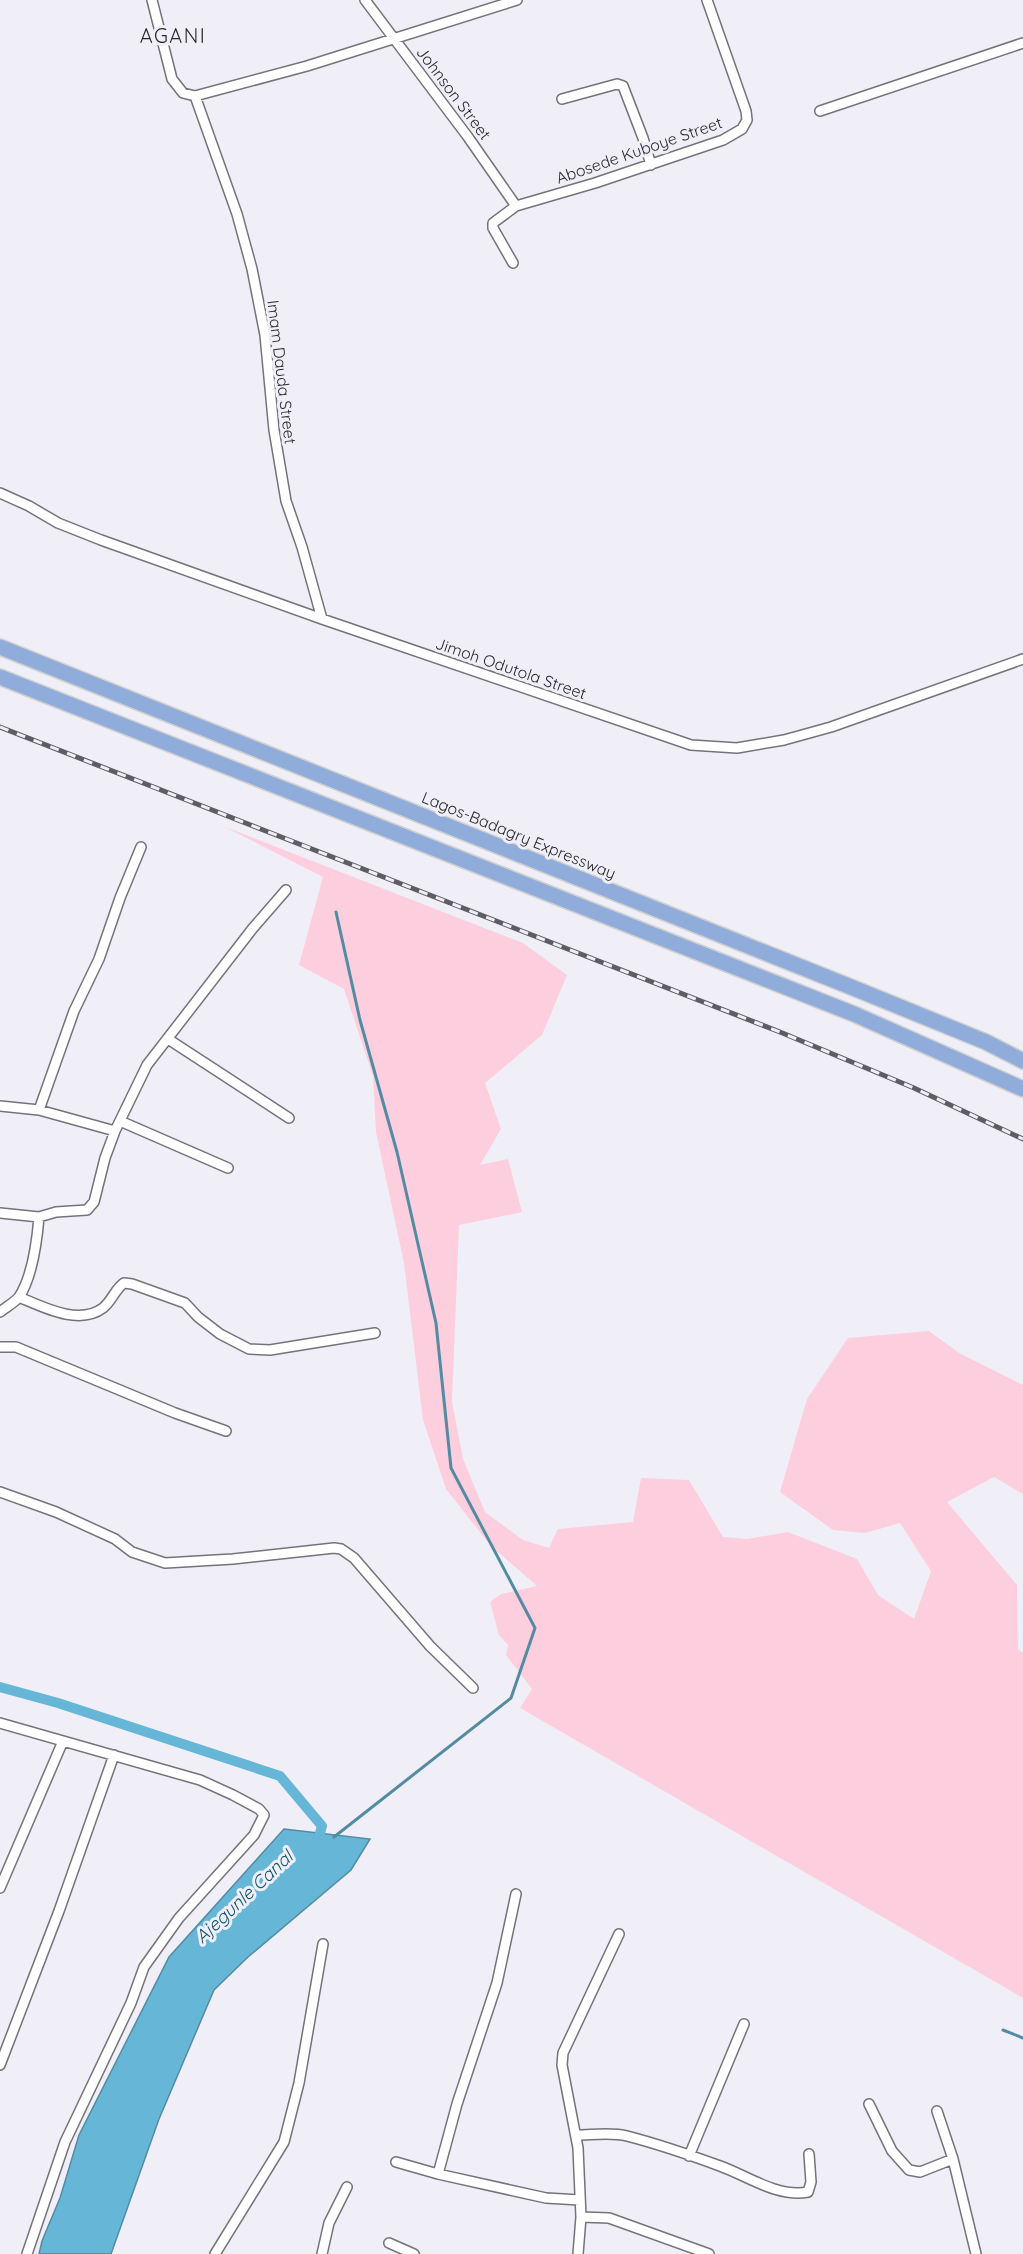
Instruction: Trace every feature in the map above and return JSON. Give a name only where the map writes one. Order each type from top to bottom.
[{"type":"highway","name":"Lagos-Badagry Expressway","points":[[0,647],[851,987],[986,1042],[1023,1061]]},
{"type":"highway","points":[[0,677],[854,1014],[1023,1089]]},
{"type":"street","points":[[152,0],[172,79],[183,93],[195,96],[307,66],[517,0]]},
{"type":"street","name":"Johnson Street","points":[[365,0],[468,137],[516,206]]},
{"type":"street","name":"Abosede Kuboye Street","points":[[516,206],[651,165],[723,140],[742,129],[747,120],[730,62],[707,0]]},
{"type":"street","points":[[820,111],[1023,43]]},
{"type":"street","points":[[562,99],[617,84],[623,86],[651,165]]},
{"type":"street","name":"Imam Dauda Street","points":[[195,96],[237,214],[252,269],[265,335],[274,430],[286,501],[302,547],[322,619]]},
{"type":"street","points":[[513,263],[493,228],[493,223],[516,206]]},
{"type":"street","name":"Jimoh Odutola Street","points":[[0,493],[58,523],[101,540],[322,619],[691,745],[737,748],[784,740],[1023,659]]},
{"type":"street","points":[[39,1110],[74,1011],[99,959],[141,847]]},
{"type":"street","points":[[0,1213],[39,1217],[56,1212],[87,1210],[93,1202],[105,1158],[118,1126],[147,1065],[286,890]]},
{"type":"street","points":[[168,1039],[289,1118]]},
{"type":"street","points":[[0,1106],[39,1110],[118,1126],[228,1168]]},
{"type":"street","points":[[0,1312],[19,1296],[32,1265],[37,1245],[39,1217]]},
{"type":"street","points":[[19,1296],[48,1309],[86,1315],[102,1308],[118,1287],[124,1283],[132,1284],[185,1303],[198,1317],[220,1334],[249,1350],[270,1350],[375,1333]]},
{"type":"street","points":[[0,1347],[16,1347],[164,1409],[226,1431]]},
{"type":"street","points":[[0,1492],[56,1512],[115,1539],[132,1552],[165,1563],[200,1562],[311,1549],[341,1548],[354,1558],[430,1646],[473,1688]]},
{"type":"street","points":[[0,1723],[200,1780],[259,1809],[264,1815],[254,1835],[179,1918],[144,1967],[131,2003],[65,2142],[27,2254]]},
{"type":"street","points":[[0,1888],[63,1741]]},
{"type":"street","points":[[0,2065],[59,1911],[114,1755]]},
{"type":"street","points":[[438,2174],[457,2104],[497,1983],[516,1894]]},
{"type":"street","points":[[578,2254],[581,2217],[576,2135],[562,2066],[563,2053],[619,1934]]},
{"type":"street","points":[[215,2254],[284,2142],[299,2083],[323,1944]]},
{"type":"street","points":[[689,2156],[744,2024]]},
{"type":"street","points":[[869,2104],[892,2151],[909,2170],[920,2172],[953,2159]]},
{"type":"street","points":[[937,2110],[953,2159],[976,2254]]},
{"type":"street","points":[[576,2135],[624,2135],[723,2167],[761,2184],[795,2194],[808,2192],[811,2182],[809,2154]]},
{"type":"street","points":[[396,2162],[438,2174],[546,2198],[580,2200]]},
{"type":"street","points":[[322,2254],[329,2223],[347,2187]]},
{"type":"street","points":[[581,2217],[609,2218],[706,2254]]},
{"type":"street","points":[[389,2243],[414,2254]]},
{"type":"shaded area","points":[[225,827],[523,943],[567,975],[542,1035],[485,1083],[501,1129],[480,1165],[508,1159],[522,1212],[459,1225],[452,1402],[463,1459],[485,1512],[523,1540],[549,1548],[558,1529],[633,1522],[641,1478],[689,1480],[723,1537],[747,1539],[788,1532],[857,1559],[878,1595],[914,1619],[931,1571],[900,1523],[865,1533],[833,1530],[780,1492],[807,1399],[848,1338],[929,1331],[959,1353],[1023,1385],[1023,1494],[994,1477],[947,1502],[1017,1585],[1018,1649],[1023,1653],[1023,1998],[520,1708],[532,1689],[506,1655],[508,1645],[499,1635],[490,1602],[501,1594],[537,1586],[490,1545],[446,1489],[423,1420],[404,1263],[376,1132],[373,1076],[344,989],[299,965],[323,877]]},
{"type":"water","points":[[284,1829],[370,1839],[351,1870],[248,1957],[214,1990],[159,2119],[111,2254],[39,2254],[60,2198],[79,2135],[169,1957]]},
{"type":"waterway","points":[[334,1837],[511,1698],[535,1628],[451,1468],[436,1323],[397,1152],[360,1020],[336,912]]},
{"type":"waterway","name":"Ajegunle Canal","points":[[0,1687],[58,1703],[280,1776],[322,1826],[316,1847]]},
{"type":"waterway","points":[[1003,2030],[1023,2038]]},
{"type":"railway","points":[[0,727],[780,1032],[914,1088],[1023,1139]]},
{"type":"district","name":"AGANI","points":[[173,36]]}]
